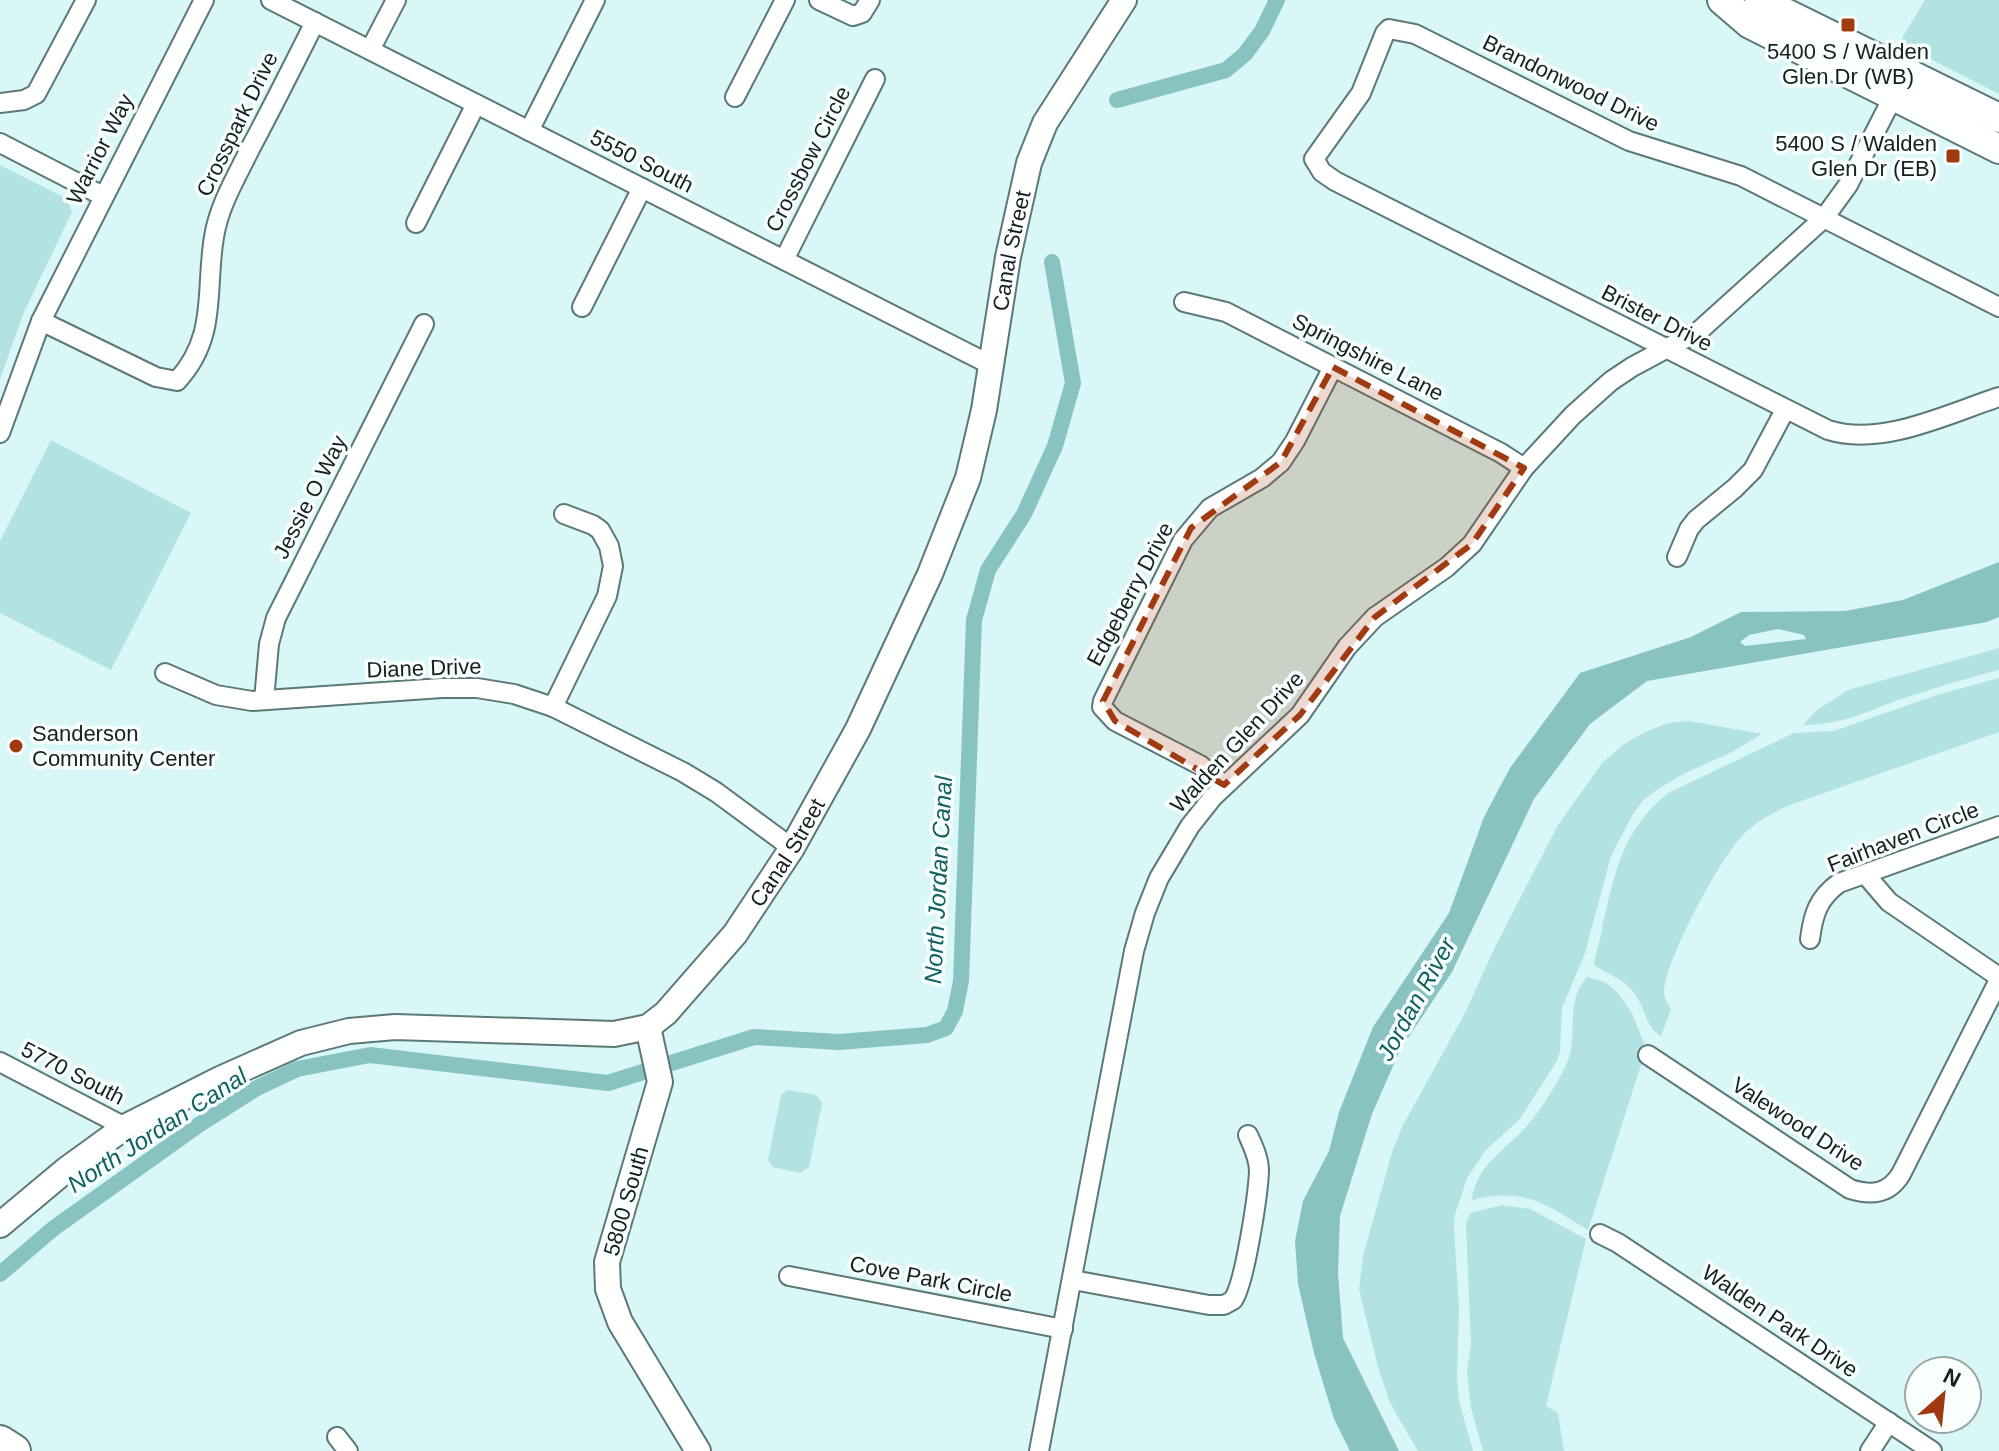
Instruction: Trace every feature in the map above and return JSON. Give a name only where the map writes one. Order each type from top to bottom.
[{"type":"highway","points":[[0,1442],[14,1451]]},
{"type":"main road","points":[[1722,0],[1750,24],[1999,149]]},
{"type":"main road","points":[[1759,0],[1999,118]]},
{"type":"street","points":[[0,103],[28,99],[36,94],[86,0]]},
{"type":"street","name":"Warrior Way","points":[[0,433],[41,321],[204,0]]},
{"type":"street","name":"5550 South","points":[[271,0],[991,365]]},
{"type":"street","points":[[370,50],[396,0]]},
{"type":"street","points":[[529,131],[595,0]]},
{"type":"street","points":[[735,97],[785,0]]},
{"type":"street","points":[[819,0],[853,16],[862,13],[870,0]]},
{"type":"street","name":"Canal Street","points":[[648,1027],[684,995],[735,934],[792,848],[858,729],[930,574],[968,478],[991,365],[1008,257],[1029,163],[1045,123],[1124,0]]},
{"type":"street","name":"Crosspark Drive","points":[[41,321],[156,377],[177,381],[205,332],[210,304],[212,247],[222,208],[315,22]]},
{"type":"street","name":"Brandonwood Drive","points":[[1314,159],[1361,93],[1385,33],[1396,29],[1415,34],[1629,141],[1735,174],[1999,307]]},
{"type":"street","name":"Crossbow Circle","points":[[784,260],[875,79]]},
{"type":"street","name":"Walden Glen Drive","points":[[1039,1451],[1139,931],[1155,887],[1178,844],[1224,785],[1300,715],[1347,647],[1375,617],[1447,567],[1472,544],[1524,468],[1555,432],[1611,381],[1699,331],[1824,218],[1848,185],[1893,97]]},
{"type":"street","points":[[416,223],[476,104]]},
{"type":"street","points":[[0,143],[103,196]]},
{"type":"street","name":"Brister Drive","points":[[1314,159],[1322,172],[1335,181],[1828,430],[1869,436],[1891,432],[1999,397]]},
{"type":"street","points":[[582,307],[642,188]]},
{"type":"street","name":"Springshire Lane","points":[[1184,302],[1226,312],[1501,453],[1524,468]]},
{"type":"street","name":"Jessie O Way","points":[[264,700],[267,656],[276,618],[424,324]]},
{"type":"street","name":"Edgeberry Drive","points":[[1224,785],[1200,765],[1115,721],[1102,707],[1103,701],[1183,540],[1210,508],[1262,478],[1281,462],[1333,367]]},
{"type":"street","points":[[1677,557],[1696,520],[1753,470],[1785,410]]},
{"type":"street","points":[[553,707],[607,596],[613,566],[609,546],[600,530],[564,514]]},
{"type":"street","name":"Diane Drive","points":[[165,673],[216,695],[239,700],[459,687],[514,694],[553,707],[700,781],[792,848]]},
{"type":"street","name":"Fairhaven Circle","points":[[1810,939],[1813,918],[1821,899],[1839,883],[1999,826]]},
{"type":"street","points":[[1865,874],[1889,902],[1999,978]]},
{"type":"street","name":"Valewood Drive","points":[[1648,1055],[1850,1189],[1866,1193],[1884,1191],[1901,1174],[1999,978]]},
{"type":"street","points":[[0,1225],[67,1169],[125,1127],[278,1051],[338,1033],[371,1028],[614,1034],[648,1027]]},
{"type":"street","name":"5800 South","points":[[648,1027],[660,1082],[607,1262],[608,1289],[620,1322],[698,1451]]},
{"type":"street","name":"5770 South","points":[[0,1062],[125,1127]]},
{"type":"street","points":[[1073,1280],[1209,1305],[1224,1305],[1233,1300],[1242,1282],[1259,1172],[1256,1153],[1248,1135]]},
{"type":"street","name":"Walden Park Drive","points":[[1600,1234],[1932,1451]]},
{"type":"street","name":"Cove Park Circle","points":[[789,1276],[1063,1329]]},
{"type":"street","points":[[1870,1451],[1889,1422]]},
{"type":"highlighted area","points":[[1333,367],[1524,468],[1472,544],[1375,617],[1300,715],[1224,785],[1115,721],[1103,701],[1191,528],[1281,462]]},
{"type":"shaded area","points":[[1925,0],[1999,0],[1999,94],[1899,43]]},
{"type":"shaded area","points":[[0,165],[67,199],[72,212],[24,312],[0,379]]},
{"type":"shaded area","points":[[51,440],[191,513],[111,670],[0,613],[0,541]]},
{"type":"shaded area","points":[[1999,648],[1999,670],[1916,694],[1844,720],[1803,725],[1817,710],[1848,690]]},
{"type":"shaded area","points":[[1999,678],[1999,732],[1787,806],[1741,837],[1707,888],[1673,958],[1664,992],[1671,1009],[1661,1036],[1652,1028],[1631,989],[1594,965],[1622,855],[1640,822],[1668,793],[1794,733],[1834,731],[1940,694]]},
{"type":"shaded area","points":[[1689,721],[1762,734],[1732,752],[1683,774],[1643,800],[1611,856],[1585,953],[1562,1008],[1560,1051],[1556,1062],[1520,1119],[1486,1150],[1467,1178],[1455,1214],[1459,1307],[1457,1377],[1459,1401],[1473,1451],[1418,1451],[1390,1403],[1359,1289],[1363,1256],[1392,1152],[1558,825],[1602,763],[1624,744],[1668,723]]},
{"type":"shaded area","points":[[1587,977],[1605,982],[1616,991],[1632,1013],[1644,1043],[1641,1065],[1588,1230],[1533,1200],[1506,1195],[1472,1200],[1474,1188],[1485,1168],[1532,1120],[1562,1073],[1570,1054],[1576,998]]},
{"type":"shaded area","points":[[788,1090],[816,1095],[822,1103],[809,1167],[800,1173],[773,1167],[768,1160],[781,1095]]},
{"type":"shaded area","points":[[1502,1205],[1530,1209],[1586,1239],[1546,1406],[1558,1413],[1564,1451],[1483,1451],[1471,1408],[1467,1372],[1471,1345],[1466,1224],[1470,1213]]},
{"type":"water","name":"Jordan River","points":[[1999,562],[1999,617],[1987,622],[1647,681],[1590,724],[1534,799],[1452,972],[1400,1050],[1372,1114],[1340,1216],[1338,1273],[1343,1338],[1399,1451],[1350,1451],[1334,1419],[1298,1284],[1295,1241],[1303,1201],[1329,1151],[1339,1112],[1373,1027],[1449,913],[1484,817],[1510,768],[1580,673],[1691,637],[1741,612],[1845,611],[1903,600]],"holes":[[[1778,629],[1804,635],[1806,639],[1745,646],[1740,642],[1749,635]]]},
{"type":"waterway","name":"North Jordan Canal","points":[[1117,100],[1226,70],[1245,54],[1262,31],[1277,0]]},
{"type":"waterway","name":"North Jordan Canal","points":[[0,1274],[54,1228],[200,1124],[257,1088],[297,1069],[370,1055],[608,1083],[754,1037],[839,1042],[927,1035],[946,1028],[955,1011],[961,981],[974,620],[988,570],[1024,514],[1055,446],[1073,383],[1052,262]]},
{"type":"place","name":"5400 S / Walden Glen Dr (WB)","points":[[1848,25]]},
{"type":"place","name":"5400 S / Walden Glen Dr (EB)","points":[[1953,156]]},
{"type":"place","name":"Sanderson Community Center","points":[[16,746]]}]
